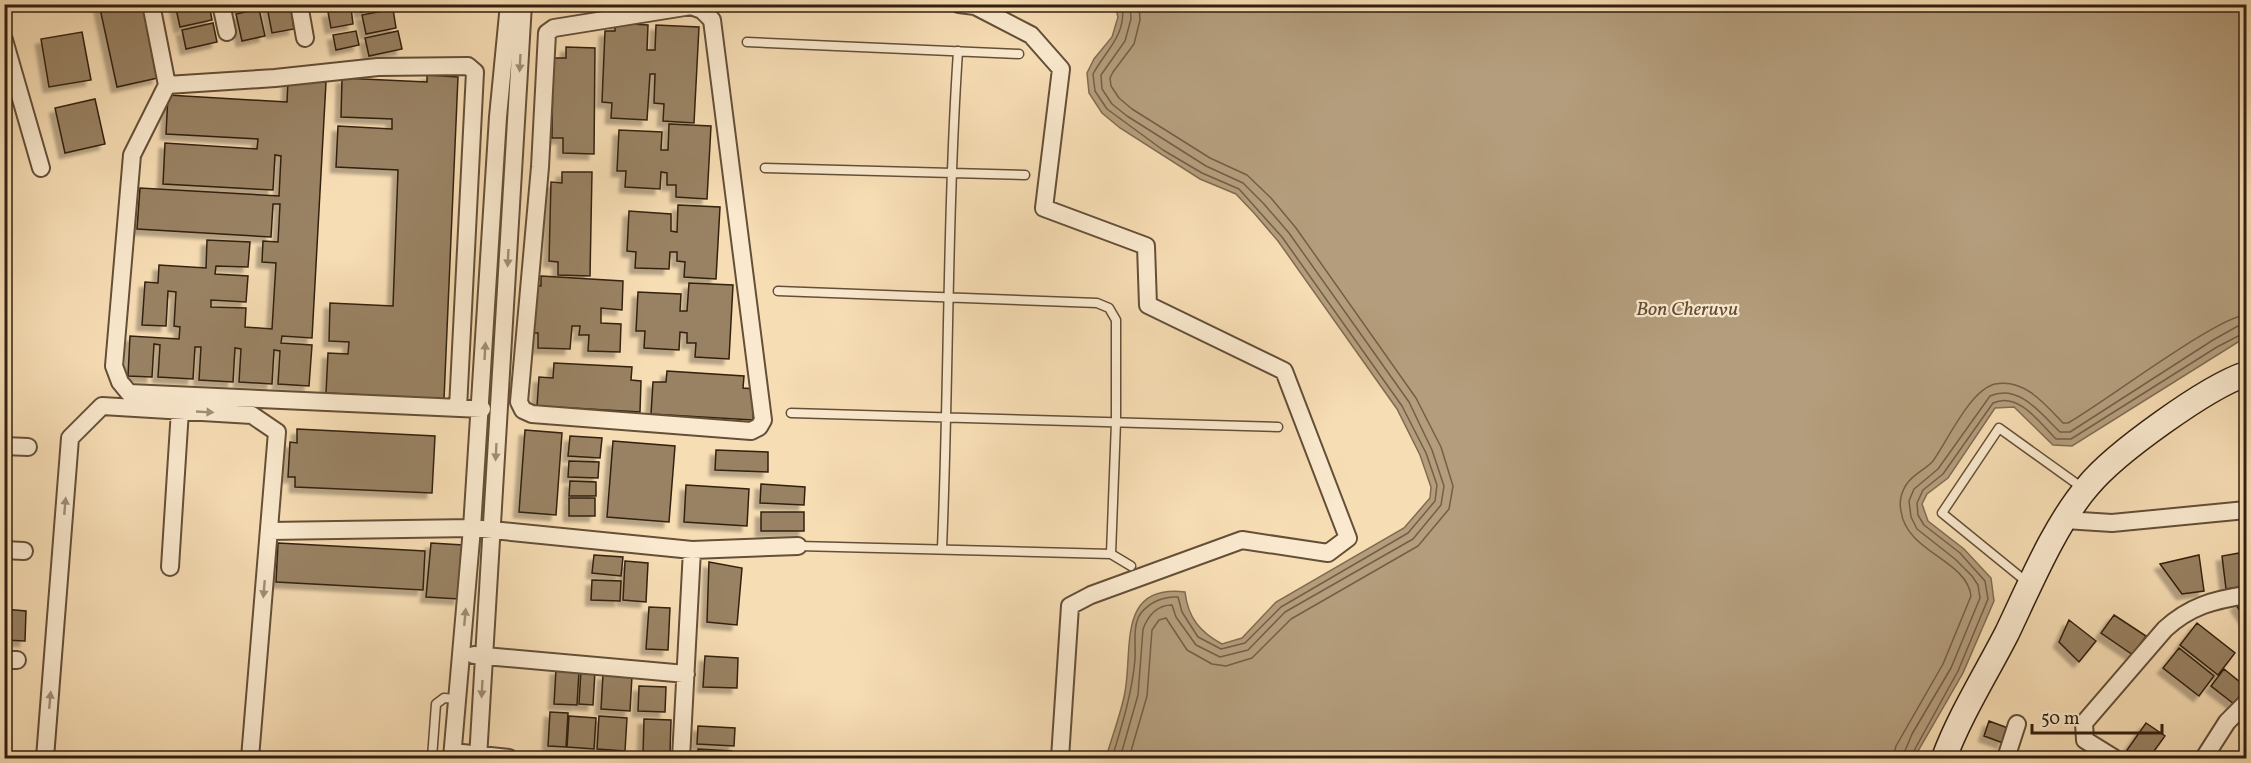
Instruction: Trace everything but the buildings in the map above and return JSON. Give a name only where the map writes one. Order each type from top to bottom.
[{"type":"street","points":[[151,4],[167,86],[132,155],[114,366],[120,382],[129,393],[482,409]]},
{"type":"street","points":[[221,4],[227,32]]},
{"type":"street","points":[[298,4],[305,38]]},
{"type":"street","points":[[509,4],[498,117],[482,409],[452,755],[509,759]]},
{"type":"street","points":[[478,756],[523,4]]},
{"type":"street","points":[[959,4],[975,6],[1031,34],[1061,69],[1044,208],[1146,246],[1148,305],[1284,370],[1348,538],[1328,553],[1242,540],[1091,595],[1070,606],[1060,759]]},
{"type":"street","points":[[690,6],[702,10],[712,20],[762,409],[763,420],[759,427],[751,431],[532,414],[523,410],[519,402],[540,167],[540,137],[547,33],[550,30],[690,6]]},
{"type":"street","points":[[4,40],[41,168]]},
{"type":"street","points":[[167,86],[378,67],[468,66],[475,72],[490,71],[503,55]]},
{"type":"street","points":[[458,408],[475,72]]},
{"type":"street","points":[[475,96],[490,96],[498,117]]},
{"type":"street","points":[[514,152],[540,137]]},
{"type":"street","points":[[497,150],[514,152],[540,167]]},
{"type":"street","points":[[1944,759],[2065,520],[2085,490],[2115,460],[2213,388],[2247,374]]},
{"type":"street","points":[[45,759],[70,438],[102,406],[252,415],[278,432],[250,759]]},
{"type":"street","points":[[170,567],[180,410]]},
{"type":"street","points":[[4,446],[28,447]]},
{"type":"street","points":[[2065,520],[2112,523],[2247,510]]},
{"type":"street","points":[[269,531],[472,528],[692,550],[798,546]]},
{"type":"street","points":[[4,550],[24,551]]},
{"type":"street","points":[[681,759],[692,550]]},
{"type":"street","points":[[2114,759],[2085,740],[2084,723],[2165,628],[2179,616],[2212,600],[2247,594]]},
{"type":"street","points":[[462,654],[686,674]]},
{"type":"street","points":[[2204,759],[2227,722],[2247,703]]},
{"type":"street","points":[[2006,759],[2017,724]]},
{"type":"lane","points":[[747,42],[1019,54]]},
{"type":"lane","points":[[942,548],[947,419],[950,171],[958,51]]},
{"type":"lane","points":[[4,68],[9,83],[9,89],[4,94]]},
{"type":"lane","points":[[765,168],[1025,174]]},
{"type":"lane","points":[[778,291],[1097,303],[1109,308],[1116,320],[1116,422],[1111,554]]},
{"type":"lane","points":[[791,413],[1278,428]]},
{"type":"lane","points":[[2031,585],[1942,513],[1999,428],[2085,490]]},
{"type":"lane","points":[[798,546],[1111,554],[1131,566]]},
{"type":"lane","points":[[432,759],[436,704],[444,698],[458,699]]},
{"type":"water","name":"Bon Cheruvu","points":[[1115,5],[2246,5],[2246,337],[2072,446],[2053,445],[2014,407],[1995,408],[1948,478],[1927,494],[1922,504],[1928,521],[1964,549],[1991,578],[1994,601],[1963,673],[1914,758],[1106,758],[1125,692],[1132,622],[1138,609],[1148,598],[1163,592],[1185,592],[1192,617],[1207,634],[1222,644],[1242,638],[1276,602],[1404,528],[1430,498],[1431,487],[1420,455],[1397,409],[1278,241],[1254,213],[1236,194],[1200,179],[1120,128],[1102,113],[1089,93],[1087,73],[1094,59],[1112,37],[1118,17]]}]
